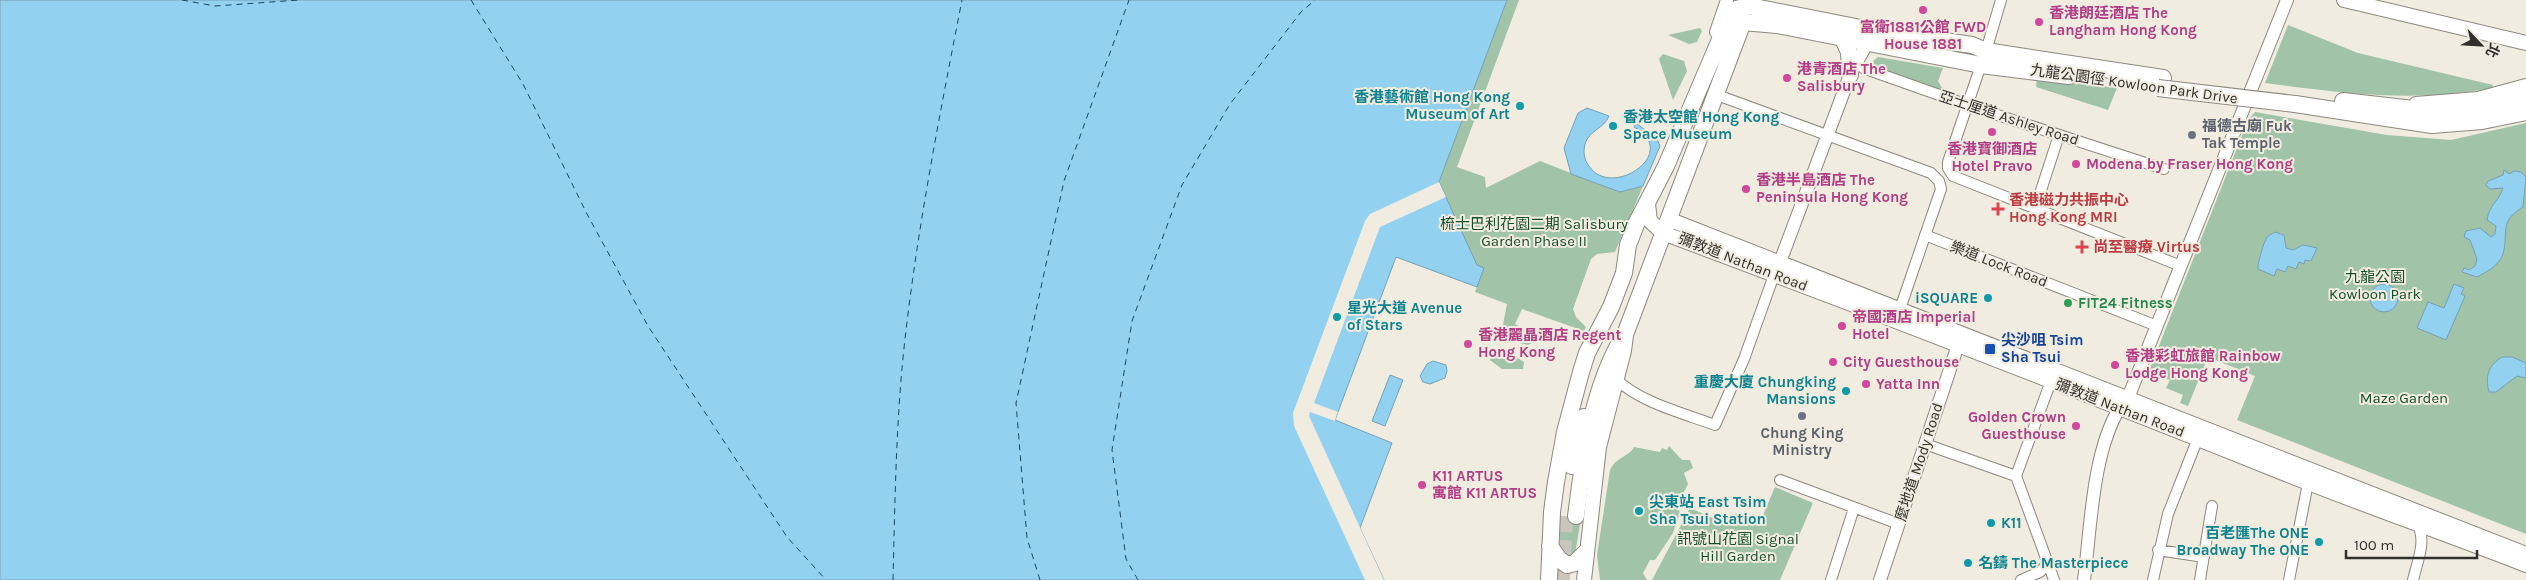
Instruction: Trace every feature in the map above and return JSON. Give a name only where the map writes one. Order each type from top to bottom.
[{"type":"main road","points":[[1770,0],[1781,13]]},
{"type":"main road","points":[[2344,0],[2526,43]]},
{"type":"main road","points":[[1624,273],[1628,245],[1732,14],[1750,3]]},
{"type":"main road","points":[[1599,332],[1601,359],[1577,438],[1570,516],[1582,474],[1601,388],[1610,362],[1626,332],[1717,95],[1750,3]]},
{"type":"main road","name":"九龍公園徑 Kowloon Park Drive","points":[[1750,3],[1871,36],[1983,58],[2160,83],[2432,113],[2468,112],[2526,100]]},
{"type":"main road","name":"九龍公園徑 Kowloon Park Drive","points":[[1743,22],[1777,25],[1843,39],[1871,36],[1932,40],[1951,49],[1983,58]]},
{"type":"main road","points":[[1843,39],[1849,52],[1853,69]]},
{"type":"main road","name":"九龍公園徑 Kowloon Park Drive","points":[[2372,105],[2478,99],[2526,86]]},
{"type":"main road","name":"九龍公園徑 Kowloon Park Drive","points":[[2296,99],[2432,125],[2482,121],[2526,112]]},
{"type":"main road","points":[[1550,580],[1550,546],[1554,494],[1565,432],[1580,372],[1624,273],[1650,221],[1648,204]]},
{"type":"main road","points":[[1650,221],[1666,226]]},
{"type":"main road","name":"彌敦道 Nathan Road","points":[[1666,226],[1777,269],[1958,345],[2051,380],[2124,403],[2198,438],[2309,475],[2416,522],[2526,565]]},
{"type":"main road","name":"彌敦道 Nathan Road","points":[[1777,269],[1900,309],[2124,403],[2309,475],[2526,554]]},
{"type":"main road","points":[[1584,580],[1599,447],[1624,351],[1626,332]]},
{"type":"main road","points":[[1550,546],[1559,559],[1567,565],[1586,559]]},
{"type":"main road","points":[[1586,559],[1591,580]]},
{"type":"street","points":[[1711,64],[1717,30],[1727,0]]},
{"type":"street","points":[[2002,0],[1948,162],[1951,174],[1958,179],[2181,266]]},
{"type":"street","points":[[2084,580],[2100,460],[2157,326],[2287,0]]},
{"type":"street","points":[[1616,379],[1625,388],[1641,396],[1715,425],[1744,359],[1853,69],[1871,36]]},
{"type":"street","name":"亞士厘道 Ashley Road","points":[[1853,69],[1863,68],[1968,105],[2164,169]]},
{"type":"street","points":[[1717,95],[1931,173],[1939,181],[1941,189],[1900,309]]},
{"type":"street","points":[[2035,209],[2059,135]]},
{"type":"street","name":"樂道 Lock Road","points":[[1925,235],[2157,326]]},
{"type":"street","name":"麼地道 Mody Road","points":[[1880,580],[1958,345]]},
{"type":"street","points":[[2051,380],[2016,476],[2054,580]]},
{"type":"street","points":[[2153,580],[2158,550],[2173,500],[2198,438]]},
{"type":"street","points":[[1925,444],[2016,476]]},
{"type":"street","points":[[2289,580],[2309,475]]},
{"type":"street","points":[[1786,484],[1899,524]]},
{"type":"street","points":[[2200,580],[2212,506]]},
{"type":"street","points":[[1831,580],[1854,508]]},
{"type":"street","points":[[2413,580],[2421,547],[2420,530],[2416,522]]},
{"type":"street","points":[[2421,547],[2440,531]]},
{"type":"street","points":[[2158,550],[2204,557]]},
{"type":"street","points":[[2021,580],[2040,572],[2048,563]]},
{"type":"green space","name":"梳士巴利花園二期 Salisbury Garden Phase II","points":[[1507,0],[1519,0],[1457,167],[1485,177],[1486,188],[1540,161],[1620,192],[1643,186],[1615,252],[1597,254],[1591,259],[1573,309],[1576,317],[1586,327],[1584,331],[1522,309],[1515,324],[1536,335],[1539,339],[1528,345],[1512,341],[1501,335],[1507,304],[1475,292],[1484,268],[1477,266],[1439,182]]},
{"type":"green space","points":[[2288,25],[2358,53],[2493,85],[2492,88],[2463,93],[2406,96],[2350,93],[2265,83]]},
{"type":"green space","points":[[1700,28],[1702,31],[1697,42],[1689,44],[1668,35]]},
{"type":"green space","points":[[1663,54],[1684,61],[1687,71],[1673,100],[1659,59]]},
{"type":"green space","points":[[1878,57],[1943,68],[1938,81],[1944,91],[1875,67],[1873,61]]},
{"type":"green space","points":[[2037,78],[2117,88],[2108,110],[2036,87]]},
{"type":"green space","name":"九龍公園 Kowloon Park","points":[[2255,112],[2387,135],[2451,140],[2526,123],[2526,534],[2237,420],[2255,376],[2208,357],[2188,406],[2180,403],[2183,395],[2166,388],[2170,380],[2149,371],[2248,120]]},
{"type":"green space","points":[[1494,349],[1512,355],[1524,362],[1523,369],[1502,369],[1490,360]]},
{"type":"green space","name":"尖東站 East Tsim Sha Tsui Station","points":[[1669,446],[1682,460],[1690,460],[1693,468],[1684,473],[1688,484],[1676,508],[1680,512],[1673,533],[1655,560],[1650,560],[1643,573],[1647,580],[1600,580],[1597,555],[1610,470],[1616,462],[1634,447],[1660,452],[1662,448],[1667,450]]},
{"type":"green space","name":"訊號山花園 Signal Hill Garden","points":[[1775,487],[1813,503],[1780,580],[1652,580],[1690,508],[1717,520],[1738,513],[1761,520]]},
{"type":"green space","points":[[1561,517],[1581,519],[1575,554],[1569,559],[1559,546]]},
{"type":"water","points":[[0,0],[1507,0],[1439,182],[1477,265],[1484,268],[1477,287],[1396,257],[1335,420],[1392,443],[1360,528],[1384,580],[0,580]]},
{"type":"water","points":[[1587,108],[1609,116],[1604,124],[1587,139],[1584,147],[1586,161],[1599,175],[1612,178],[1626,175],[1638,169],[1647,160],[1650,149],[1647,138],[1634,127],[1636,123],[1657,139],[1660,146],[1643,186],[1620,192],[1571,174],[1564,148],[1578,113]]},
{"type":"water","points":[[2504,170],[2509,174],[2514,171],[2521,172],[2526,177],[2523,207],[2515,212],[2507,223],[2505,247],[2499,262],[2477,277],[2462,272],[2464,268],[2469,270],[2475,266],[2477,259],[2470,240],[2464,237],[2466,231],[2480,228],[2491,237],[2495,234],[2496,226],[2487,220],[2490,210],[2503,188],[2490,189],[2486,185],[2488,181],[2503,175]]},
{"type":"water","points":[[2275,232],[2284,235],[2286,248],[2293,250],[2303,245],[2317,248],[2311,261],[2305,260],[2304,264],[2299,262],[2296,269],[2288,266],[2285,272],[2277,269],[2274,276],[2258,269],[2266,239]]},
{"type":"water","points":[[2384,284],[2394,288],[2398,298],[2394,308],[2384,312],[2374,308],[2370,298],[2374,288]]},
{"type":"water","points":[[2454,284],[2464,288],[2461,294],[2465,296],[2446,340],[2417,328],[2428,302],[2444,308]]},
{"type":"water","points":[[2502,357],[2512,357],[2526,363],[2526,378],[2517,376],[2496,392],[2489,392],[2487,381],[2489,372]]},
{"type":"water","points":[[1433,361],[1446,365],[1445,378],[1430,384],[1423,382],[1420,376],[1427,364]]},
{"type":"water","points":[[1390,375],[1403,380],[1385,426],[1372,421]]},
{"type":"pier","name":"星光大道 Avenue of Stars","points":[[1439,182],[1446,197],[1380,227],[1314,403],[1338,412],[1335,421],[1310,412],[1309,416],[1384,580],[1365,580],[1294,426],[1293,413],[1365,221],[1370,214]]},
{"type":"ferry route","points":[[182,0],[215,6],[299,0]]},
{"type":"ferry route","points":[[471,0],[523,84],[587,214],[648,326],[787,537],[826,580]]},
{"type":"ferry route","points":[[893,580],[898,429],[910,296],[923,211],[962,0]]},
{"type":"ferry route","points":[[1040,580],[1027,538],[1016,403],[1064,181],[1129,0]]},
{"type":"ferry route","points":[[1138,580],[1126,559],[1112,450],[1132,321],[1182,185],[1230,104],[1301,12],[1315,0]]},
{"type":"tunnel","points":[[1562,580],[1565,515]]},
{"type":"place","name":"富衛1881公館 FWD House 1881","points":[[1923,10]]},
{"type":"place","name":"香港朗廷酒店 The Langham Hong Kong","points":[[2039,22]]},
{"type":"place","name":"港青酒店 The Salisbury","points":[[1787,78]]},
{"type":"place","name":"香港藝術館 Hong Kong Museum of Art","points":[[1520,106]]},
{"type":"place","name":"香港太空館 Hong Kong Space Museum","points":[[1613,126]]},
{"type":"place","name":"香港寶御酒店 Hotel Pravo","points":[[1992,132]]},
{"type":"place","name":"福德古廟 Fuk Tak Temple","points":[[2192,135]]},
{"type":"place","name":"Modena by Fraser Hong Kong","points":[[2076,164]]},
{"type":"place","name":"香港半島酒店 The Peninsula Hong Kong","points":[[1746,189]]},
{"type":"place","name":"香港磁力共振中心 Hong Kong MRI","points":[[1998,209]]},
{"type":"place","name":"尚至醫療 Virtus","points":[[2082,247]]},
{"type":"place","name":"iSQUARE","points":[[1988,298]]},
{"type":"place","name":"FIT24 Fitness","points":[[2068,303]]},
{"type":"place","name":"星光大道 Avenue of Stars","points":[[1337,317]]},
{"type":"place","name":"帝國酒店 Imperial Hotel","points":[[1842,326]]},
{"type":"place","name":"香港麗晶酒店 Regent Hong Kong","points":[[1468,344]]},
{"type":"place","name":"尖沙咀 Tsim Sha Tsui","points":[[1990,349]]},
{"type":"place","name":"City Guesthouse","points":[[1833,362]]},
{"type":"place","name":"香港彩虹旅館 Rainbow Lodge Hong Kong","points":[[2115,365]]},
{"type":"place","name":"Yatta Inn","points":[[1866,384]]},
{"type":"place","name":"重慶大廈 Chungking Mansions","points":[[1846,391]]},
{"type":"place","name":"Chung King Ministry","points":[[1802,416]]},
{"type":"place","name":"Golden Crown Guesthouse","points":[[2076,426]]},
{"type":"place","name":"K11 ARTUS 寓館 K11 ARTUS","points":[[1422,485]]},
{"type":"place","name":"尖東站 East Tsim Sha Tsui Station","points":[[1639,511]]},
{"type":"place","name":"K11","points":[[1991,523]]},
{"type":"place","name":"百老匯The ONE Broadway The ONE","points":[[2319,542]]},
{"type":"place","name":"名鑄 The Masterpiece","points":[[1968,563]]},
{"type":"park label","name":"Maze Garden","points":[[2404,398]]}]
